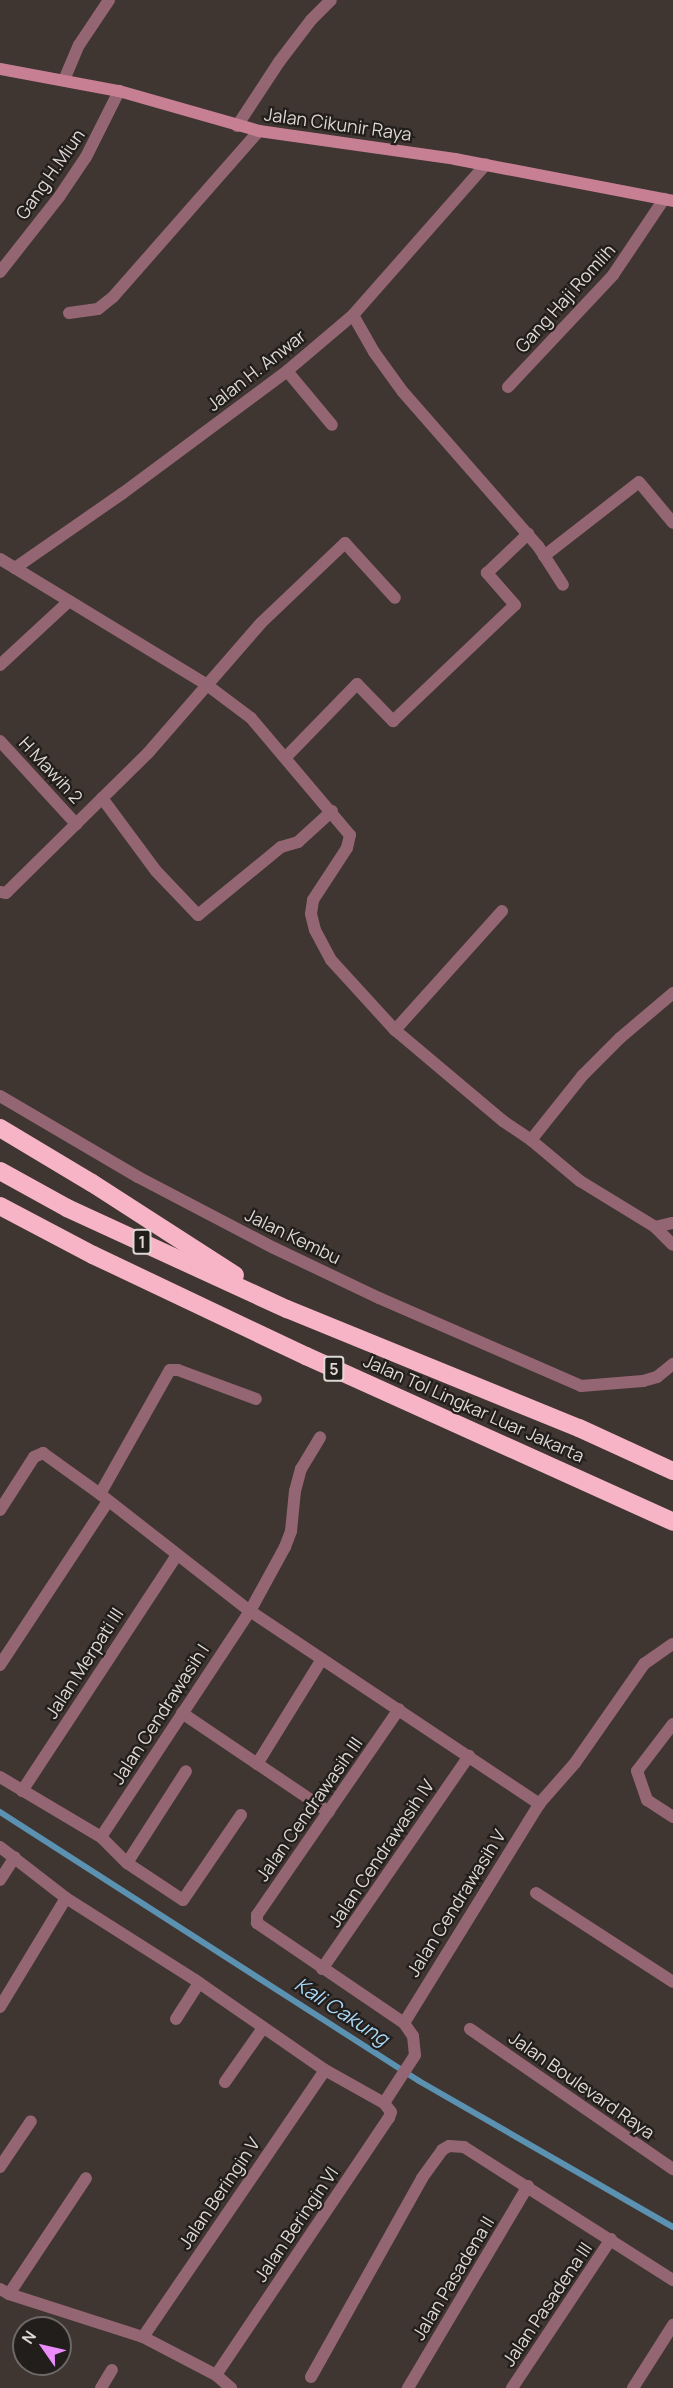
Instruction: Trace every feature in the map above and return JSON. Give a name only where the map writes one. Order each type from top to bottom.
[{"type":"highway","points":[[0,1128],[92,1183],[287,1309]]},
{"type":"highway","name":"Jalan Tol Lingkar Luar Jakarta","points":[[0,1171],[67,1208],[287,1309],[579,1428],[673,1471]]},
{"type":"highway","name":"Jalan Tol Lingkar Luar Jakarta","points":[[0,1206],[93,1255],[306,1356],[673,1522]]},
{"type":"street","points":[[64,80],[79,45],[109,0]]},
{"type":"street","points":[[237,126],[285,54],[311,20],[331,0]]},
{"type":"street","name":"Jalan Cikunir Raya","points":[[0,69],[119,91],[259,131],[486,164],[668,200]]},
{"type":"street","name":"Gang H.Miun","points":[[0,272],[59,197],[86,157],[119,91]]},
{"type":"street","points":[[69,313],[98,309],[113,297],[259,131]]},
{"type":"street","name":"Jalan H. Anwar","points":[[15,568],[123,493],[287,371],[353,315],[486,164]]},
{"type":"street","name":"Gang Haji Romlih","points":[[508,387],[613,275],[668,200]]},
{"type":"street","points":[[353,315],[374,352],[403,392],[528,534],[563,585]]},
{"type":"street","points":[[287,371],[332,425]]},
{"type":"street","points":[[544,556],[639,482],[673,523]]},
{"type":"street","points":[[286,757],[357,684],[393,722],[515,605],[487,573],[528,534]]},
{"type":"street","points":[[0,892],[6,893],[175,725],[261,623],[345,543],[395,598]]},
{"type":"street","points":[[0,559],[207,685],[250,718],[286,757],[350,835],[347,848],[313,900],[311,914],[315,930],[331,960],[395,1030],[503,1121],[531,1140],[580,1181],[655,1227],[673,1245]]},
{"type":"street","points":[[0,665],[69,601]]},
{"type":"street","name":"H Mawih 2","points":[[0,741],[76,824]]},
{"type":"street","points":[[102,798],[156,871],[198,915],[281,847],[298,842],[332,811]]},
{"type":"street","points":[[395,1030],[502,911]]},
{"type":"street","points":[[531,1140],[582,1076],[620,1038],[673,993]]},
{"type":"street","name":"Jalan Kembu","points":[[0,1096],[138,1177],[274,1248],[379,1298],[581,1386],[642,1381],[657,1377],[673,1364]]},
{"type":"street","points":[[655,1227],[673,1223]]},
{"type":"street","points":[[0,1665],[104,1497],[170,1370],[178,1370],[256,1399]]},
{"type":"street","name":"Jalan Cendrawasih I","points":[[100,1837],[249,1611],[285,1547],[291,1531],[295,1491],[301,1469],[320,1437]]},
{"type":"street","points":[[0,1510],[34,1457],[43,1453],[104,1497],[249,1611],[539,1804]]},
{"type":"street","name":"Jalan Merpati III","points":[[22,1791],[177,1555]]},
{"type":"street","name":"Jalan Cendrawasih V","points":[[404,2023],[539,1804],[575,1763],[644,1664],[673,1644]]},
{"type":"street","points":[[257,1764],[322,1659]]},
{"type":"street","name":"Jalan Cendrawasih III","points":[[322,1969],[263,1929],[257,1923],[258,1915],[399,1709]]},
{"type":"street","points":[[182,1713],[329,1812]]},
{"type":"street","points":[[673,1725],[637,1771],[640,1786],[647,1800],[673,1817]]},
{"type":"street","name":"Jalan Cendrawasih IV","points":[[322,1969],[468,1756]]},
{"type":"street","points":[[123,1860],[186,1771]]},
{"type":"street","points":[[0,1776],[100,1837],[123,1860],[181,1899],[185,1899],[241,1815]]},
{"type":"street","points":[[0,1847],[66,1898],[199,1983],[325,2070],[387,2098],[415,2055],[413,2036],[404,2023],[322,1969]]},
{"type":"street","points":[[0,1880],[15,1857]]},
{"type":"street","points":[[536,1893],[673,1982]]},
{"type":"street","points":[[0,2007],[66,1898]]},
{"type":"street","points":[[176,2019],[199,1983]]},
{"type":"street","points":[[225,2082],[263,2028]]},
{"type":"street","name":"Jalan Boulevard Raya","points":[[470,2029],[673,2169]]},
{"type":"street","name":"Jalan Beringin V","points":[[142,2337],[325,2070]]},
{"type":"street","name":"Jalan Beringin VI","points":[[216,2375],[389,2118],[391,2112],[387,2098]]},
{"type":"street","points":[[0,2167],[31,2121]]},
{"type":"street","points":[[311,2377],[422,2178],[441,2150],[449,2145],[464,2147],[673,2280]]},
{"type":"street","points":[[86,2178],[5,2291],[142,2337],[216,2375],[231,2388]]},
{"type":"street","name":"Jalan Pasadena II","points":[[408,2388],[528,2186]]},
{"type":"street","name":"Jalan Pasadena III","points":[[512,2388],[611,2239]]},
{"type":"street","points":[[633,2388],[673,2325]]},
{"type":"street","points":[[101,2388],[112,2370]]},
{"type":"waterway","name":"Kali Cakung","points":[[0,1812],[419,2081],[673,2227]]}]
